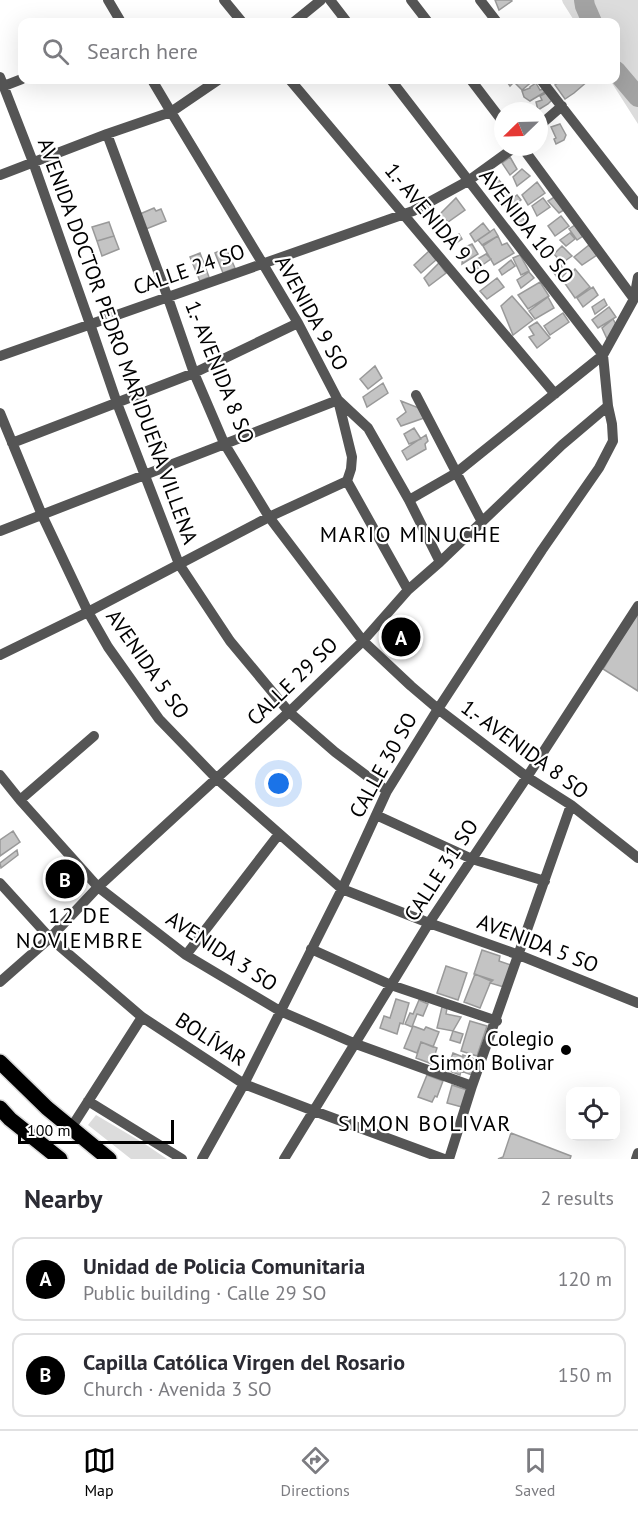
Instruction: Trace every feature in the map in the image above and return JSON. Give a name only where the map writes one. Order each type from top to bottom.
[{"type":"main road","points":[[0,1062],[47,1108],[109,1159]]},
{"type":"main road","points":[[0,1108],[10,1119],[60,1159]]},
{"type":"street","points":[[108,0],[119,18]]},
{"type":"street","points":[[224,0],[239,18]]},
{"type":"street","points":[[299,18],[321,0]]},
{"type":"street","points":[[330,0],[344,18]]},
{"type":"street","points":[[411,0],[425,18]]},
{"type":"street","points":[[483,2],[494,18]]},
{"type":"street","points":[[2,81],[18,79]]},
{"type":"street","name":"AVENIDA DOCTOR PEDRO MARIDUEÑA VILLENA","points":[[2,81],[33,162],[117,403],[179,564],[230,641],[289,712],[335,752],[387,791]]},
{"type":"street","name":"AVENIDA 9 SO","points":[[154,84],[298,323],[338,400],[368,429],[409,500],[440,562]]},
{"type":"street","points":[[0,175],[171,112],[212,84]]},
{"type":"street","name":"1.- AVENIDA 9 SO","points":[[293,84],[555,394]]},
{"type":"street","name":"AVENIDA 10 SO","points":[[394,84],[603,356]]},
{"type":"street","points":[[474,84],[494,110]]},
{"type":"street","points":[[544,84],[638,205]]},
{"type":"street","points":[[548,118],[562,106]]},
{"type":"street","name":"1.- AVENIDA 8 SO","points":[[107,134],[194,373],[224,443],[269,517],[363,641],[411,686],[527,777],[571,806],[638,858]]},
{"type":"street","name":"CALLE 24 SO","points":[[0,356],[413,211],[468,181],[503,156]]},
{"type":"street","points":[[529,156],[634,299]]},
{"type":"street","points":[[409,500],[456,473],[603,356],[634,299],[638,277]]},
{"type":"street","points":[[12,442],[194,373],[298,323]]},
{"type":"street","points":[[603,356],[608,406]]},
{"type":"street","points":[[416,395],[482,522]]},
{"type":"street","points":[[0,531],[338,400],[352,457],[347,481],[269,517],[88,612],[0,655]]},
{"type":"street","name":"CALLE 29 SO","points":[[0,982],[50,938],[98,887],[363,641],[408,590],[562,445],[608,406]]},
{"type":"street","name":"CALLE 30 SO","points":[[202,1159],[244,1084],[342,889],[387,791],[542,550],[599,468],[614,441],[608,406]]},
{"type":"street","name":"AVENIDA 5 SO","points":[[0,413],[42,515],[88,612],[108,647],[159,718],[216,778],[342,889],[519,955],[638,1003]]},
{"type":"street","points":[[347,481],[408,590]]},
{"type":"street","name":"CALLE 31 SO","points":[[284,1159],[429,923],[638,606]]},
{"type":"street","points":[[20,800],[94,736]]},
{"type":"street","name":"AVENIDA 3 SO","points":[[0,775],[98,887],[186,955],[280,1011],[356,1044],[472,1086]]},
{"type":"street","points":[[447,1159],[571,806]]},
{"type":"street","points":[[376,815],[472,859],[544,881]]},
{"type":"street","points":[[186,955],[279,834]]},
{"type":"street","name":"BOLÍVAR","points":[[0,883],[50,938],[142,1017],[244,1084],[447,1159]]},
{"type":"street","points":[[311,949],[391,985],[496,1020]]},
{"type":"street","points":[[71,1128],[142,1017]]},
{"type":"street","points":[[88,1101],[182,1159]]},
{"type":"street","points":[[636,1159],[638,1153]]},
{"type":"shaded area","points":[[562,0],[638,0],[638,124],[613,84],[620,84],[620,18],[572,18]]},
{"type":"shaded area","points":[[96,1115],[167,1159],[131,1159],[88,1125]]},
{"type":"building","points":[[495,0],[511,0],[512,1],[499,10]]},
{"type":"building","points":[[516,84],[529,84],[522,90]]},
{"type":"building","points":[[537,84],[540,90],[543,89],[545,92],[530,101],[524,97],[522,91]]},
{"type":"building","points":[[556,84],[584,84],[565,99]]},
{"type":"building","points":[[546,93],[552,100],[548,104],[548,102],[536,102],[542,100],[540,96]]},
{"type":"building","points":[[560,124],[566,135],[564,140],[556,144],[551,127]]},
{"type":"building","points":[[510,157],[517,169],[510,175],[502,163]]},
{"type":"building","points":[[522,169],[530,176],[517,186],[513,177]]},
{"type":"building","points":[[498,179],[510,193],[504,197],[494,183]]},
{"type":"building","points":[[537,182],[545,193],[528,205],[522,195]]},
{"type":"building","points":[[517,195],[521,200],[509,210],[505,204]]},
{"type":"building","points":[[556,196],[567,208],[559,213],[548,201]]},
{"type":"building","points":[[456,198],[465,210],[448,222],[440,214]]},
{"type":"building","points":[[543,198],[550,207],[537,216],[532,206]]},
{"type":"building","points":[[518,206],[524,213],[515,222],[509,214]]},
{"type":"building","points":[[154,208],[156,211],[161,209],[166,221],[146,229],[140,214]]},
{"type":"building","points":[[521,216],[528,225],[522,231],[515,222]]},
{"type":"building","points":[[561,216],[569,226],[555,236],[548,226]]},
{"type":"building","points":[[109,222],[114,236],[97,241],[92,227]]},
{"type":"building","points":[[483,223],[490,232],[475,242],[470,234]]},
{"type":"building","points":[[578,223],[586,234],[577,240],[569,229]]},
{"type":"building","points":[[494,229],[498,236],[482,245],[478,240]]},
{"type":"building","points":[[570,233],[575,239],[566,246],[560,240]]},
{"type":"building","points":[[459,234],[462,239],[452,246],[449,240]]},
{"type":"building","points":[[114,236],[119,249],[102,256],[97,241]]},
{"type":"building","points":[[498,236],[502,245],[507,243],[514,253],[494,265],[483,246]]},
{"type":"building","points":[[472,244],[478,254],[462,264],[463,248]]},
{"type":"building","points":[[589,245],[597,255],[582,265],[574,257]]},
{"type":"building","points":[[562,246],[572,256],[562,263],[554,254]]},
{"type":"building","points":[[226,248],[235,268],[223,273],[215,253]]},
{"type":"building","points":[[429,251],[436,260],[421,273],[414,265]]},
{"type":"building","points":[[200,253],[209,277],[200,281],[190,257]]},
{"type":"building","points":[[486,254],[491,259],[471,273],[472,262]]},
{"type":"building","points":[[520,255],[529,271],[521,275],[513,258]]},
{"type":"building","points":[[511,260],[515,266],[502,275],[499,270]]},
{"type":"building","points":[[439,263],[446,273],[429,286],[424,278]]},
{"type":"building","points":[[561,265],[566,273],[559,280],[552,270]]},
{"type":"building","points":[[575,269],[590,287],[575,298],[564,282]]},
{"type":"building","points":[[529,272],[534,278],[521,288],[517,280]]},
{"type":"building","points":[[497,278],[504,287],[487,299],[480,291]]},
{"type":"building","points":[[540,282],[549,296],[528,309],[518,295]]},
{"type":"building","points":[[593,287],[598,295],[583,307],[577,298]]},
{"type":"building","points":[[512,296],[533,320],[513,335],[501,306]]},
{"type":"building","points":[[548,297],[554,308],[535,319],[529,311]]},
{"type":"building","points":[[604,299],[607,305],[595,314],[592,307]]},
{"type":"building","points":[[609,307],[616,317],[598,328],[592,320]]},
{"type":"building","points":[[563,313],[569,322],[550,335],[544,326]]},
{"type":"building","points":[[613,319],[618,328],[608,341],[602,328]]},
{"type":"building","points":[[537,322],[550,338],[537,348],[529,337],[534,335],[529,327]]},
{"type":"building","points":[[375,366],[382,378],[368,389],[360,379]]},
{"type":"building","points":[[383,383],[388,393],[367,407],[363,397]]},
{"type":"building","points":[[401,401],[419,408],[424,418],[401,426],[397,419],[406,412]]},
{"type":"building","points":[[414,428],[421,439],[409,444],[404,434]]},
{"type":"building","points":[[426,435],[428,441],[425,444],[426,449],[407,460],[402,451]]},
{"type":"building","points":[[638,611],[638,691],[603,669]]},
{"type":"building","points":[[400,624],[413,638],[401,649],[389,635]]},
{"type":"building","points":[[13,831],[20,842],[0,856],[0,840]]},
{"type":"building","points":[[17,850],[18,855],[1,868],[0,863]]},
{"type":"building","points":[[482,950],[500,956],[499,961],[511,965],[504,987],[490,983],[493,980],[474,974]]},
{"type":"building","points":[[446,966],[467,973],[458,1000],[437,993]]},
{"type":"building","points":[[475,974],[491,981],[480,1008],[464,1002]]},
{"type":"building","points":[[396,999],[409,1003],[403,1024],[400,1023],[397,1034],[380,1028],[384,1016],[390,1018]]},
{"type":"building","points":[[419,1000],[428,1004],[423,1016],[417,1014],[412,1027],[405,1024],[410,1013],[413,1014]]},
{"type":"building","points":[[442,1007],[447,1008],[446,1014],[461,1017],[453,1031],[437,1028]]},
{"type":"building","points":[[470,1021],[487,1026],[477,1056],[461,1051]]},
{"type":"building","points":[[413,1026],[424,1030],[426,1027],[439,1032],[433,1047],[421,1042],[417,1053],[404,1048]]},
{"type":"building","points":[[453,1031],[463,1034],[460,1043],[450,1040]]},
{"type":"building","points":[[421,1042],[437,1048],[432,1064],[416,1058]]},
{"type":"building","points":[[453,1053],[477,1060],[472,1075],[461,1071],[460,1075],[447,1070]]},
{"type":"building","points":[[427,1075],[443,1081],[437,1097],[435,1096],[432,1102],[418,1097]]},
{"type":"building","points":[[452,1085],[467,1090],[462,1107],[447,1103]]},
{"type":"building","points":[[511,1133],[571,1156],[570,1159],[498,1159],[503,1157]]},
{"type":"waterway","points":[[584,0],[590,18]]},
{"type":"waterway","points":[[620,76],[638,97]]},
{"type":"place","name":"Unidad de Policia Comunitaria","points":[[401,637]]},
{"type":"place","name":"Capilla Católica Virgen del Rosario","points":[[65,879]]},
{"type":"place","name":"Colegio Simón Bolivar","points":[[566,1050]]},
{"type":"district","name":"MARIO MINUCHE","points":[[411,534]]},
{"type":"district","name":"12 DE NOVIEMBRE","points":[[80,928]]},
{"type":"district","name":"SIMON BOLIVAR","points":[[425,1123]]}]
